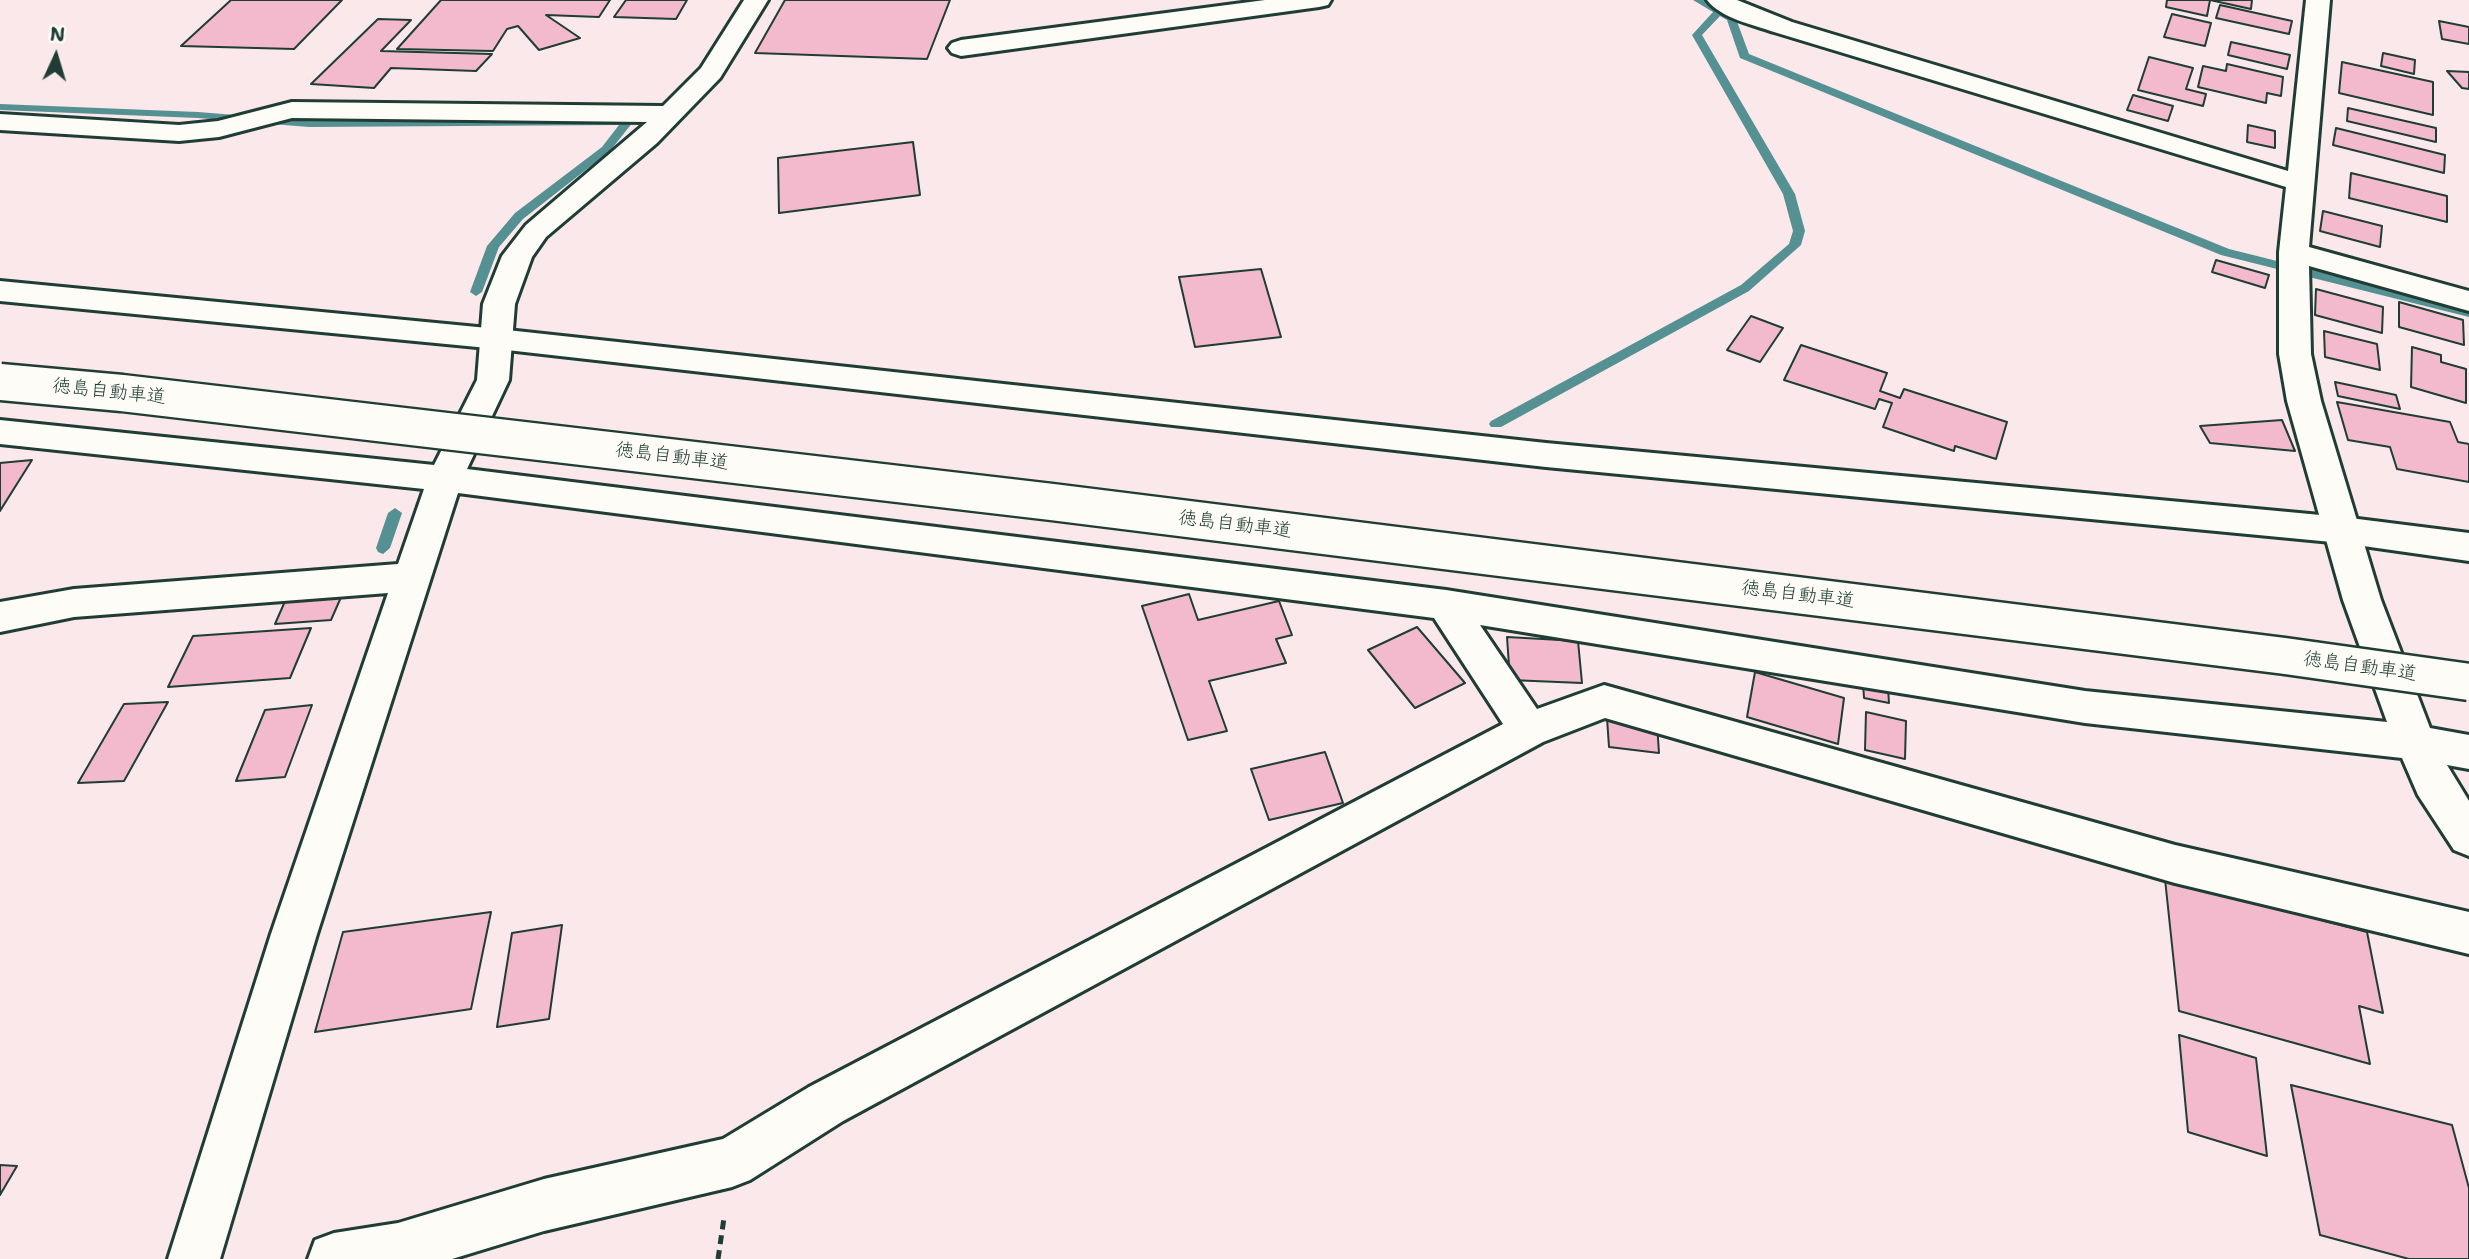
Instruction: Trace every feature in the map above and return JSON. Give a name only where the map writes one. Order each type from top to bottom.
[{"type":"main road","points":[[194,1259],[294,934],[445,480],[493,380],[499,304],[517,256],[536,231],[647,138],[711,73],[756,0]]},
{"type":"main road","points":[[961,48],[1319,0]]},
{"type":"main road","points":[[1719,0],[1746,14],[1783,27],[2298,182]]},
{"type":"main road","points":[[2318,0],[2298,182],[2294,263],[2295,354],[2304,401],[2362,600],[2413,742],[2433,782],[2469,837]]},
{"type":"main road","points":[[0,122],[179,133],[219,129],[292,110],[671,114]]},
{"type":"main road","points":[[2294,263],[2469,300]]},
{"type":"main road","points":[[0,291],[498,339],[1532,453],[2343,530],[2469,547]]},
{"type":"main road","name":"徳島自動車道","points":[[0,382],[122,393],[1052,502],[2258,652],[2469,682]]},
{"type":"main road","points":[[0,432],[445,480],[1447,606],[2085,707],[2413,742],[2469,752]]},
{"type":"main road","points":[[0,617],[74,603],[413,577]]},
{"type":"main road","points":[[1447,606],[1529,730]]},
{"type":"main road","points":[[334,1259],[398,1249],[544,1205],[732,1162],[838,1098],[1529,730],[1604,701],[2175,864],[2469,933]]},
{"type":"building","points":[[231,0],[342,0],[294,49],[181,46]]},
{"type":"building","points":[[441,0],[610,0],[599,17],[546,15],[580,38],[539,50],[518,26],[507,29],[493,51],[397,49]]},
{"type":"building","points":[[626,0],[687,0],[676,19],[614,17]]},
{"type":"building","points":[[785,0],[950,0],[927,59],[755,53]]},
{"type":"building","points":[[2167,0],[2210,0],[2207,16],[2166,7]]},
{"type":"building","points":[[2210,0],[2252,0],[2251,9]]},
{"type":"building","points":[[2220,5],[2292,21],[2289,34],[2216,18]]},
{"type":"building","points":[[2172,14],[2211,23],[2205,46],[2164,37]]},
{"type":"building","points":[[378,19],[411,20],[381,51],[492,54],[476,71],[391,68],[374,88],[311,84]]},
{"type":"building","points":[[2439,21],[2469,27],[2469,44],[2442,39]]},
{"type":"building","points":[[2231,42],[2290,55],[2287,69],[2228,55]]},
{"type":"building","points":[[2383,53],[2415,60],[2414,74],[2381,66]]},
{"type":"building","points":[[2149,57],[2193,68],[2186,89],[2206,94],[2203,106],[2138,90]]},
{"type":"building","points":[[2342,62],[2433,82],[2433,115],[2339,93]]},
{"type":"building","points":[[2227,64],[2283,77],[2281,96],[2267,93],[2266,103],[2198,87],[2203,66],[2226,71]]},
{"type":"building","points":[[2447,71],[2469,72],[2469,89],[2462,88]]},
{"type":"building","points":[[2133,95],[2173,106],[2168,121],[2127,110]]},
{"type":"building","points":[[2348,108],[2436,128],[2436,142],[2347,121]]},
{"type":"building","points":[[2248,125],[2275,131],[2275,148],[2247,142]]},
{"type":"building","points":[[2336,128],[2445,155],[2444,173],[2333,145]]},
{"type":"building","points":[[913,142],[920,195],[779,213],[778,158]]},
{"type":"building","points":[[2351,173],[2447,196],[2447,222],[2349,198]]},
{"type":"building","points":[[2323,211],[2382,226],[2380,247],[2320,231]]},
{"type":"building","points":[[2216,260],[2269,275],[2265,288],[2212,272]]},
{"type":"building","points":[[1261,269],[1281,337],[1195,347],[1179,277]]},
{"type":"building","points":[[2316,289],[2383,307],[2382,333],[2315,315]]},
{"type":"building","points":[[2399,302],[2463,320],[2464,345],[2399,327]]},
{"type":"building","points":[[1751,316],[1783,328],[1760,362],[1727,350]]},
{"type":"building","points":[[2324,331],[2377,344],[2380,370],[2325,357]]},
{"type":"building","points":[[1801,345],[1887,373],[1880,391],[1900,398],[1904,389],[2007,422],[1996,459],[1955,446],[1954,451],[1883,427],[1892,403],[1879,399],[1875,409],[1784,380]]},
{"type":"building","points":[[2412,347],[2441,355],[2441,362],[2466,369],[2466,403],[2411,387]]},
{"type":"building","points":[[2335,382],[2396,395],[2400,409],[2338,396]]},
{"type":"building","points":[[2337,402],[2450,422],[2458,442],[2469,444],[2469,482],[2397,469],[2390,447],[2348,440]]},
{"type":"building","points":[[2282,420],[2295,451],[2210,443],[2200,426]]},
{"type":"building","points":[[32,460],[0,511],[0,463]]},
{"type":"building","points":[[1189,594],[1198,620],[1279,601],[1292,635],[1276,639],[1286,663],[1209,681],[1227,731],[1188,740],[1142,606]]},
{"type":"building","points":[[342,595],[331,620],[275,624],[286,599]]},
{"type":"building","points":[[1417,627],[1465,683],[1415,708],[1368,650]]},
{"type":"building","points":[[311,628],[290,678],[168,687],[193,636]]},
{"type":"building","points":[[1507,637],[1578,641],[1582,683],[1510,680]]},
{"type":"building","points":[[1755,672],[1844,698],[1838,744],[1747,717]]},
{"type":"building","points":[[1863,683],[1888,688],[1889,703],[1864,698]]},
{"type":"building","points":[[168,702],[124,781],[78,783],[124,704]]},
{"type":"building","points":[[312,705],[285,777],[236,781],[265,710]]},
{"type":"building","points":[[1866,712],[1906,721],[1905,759],[1865,750]]},
{"type":"building","points":[[1607,718],[1657,724],[1659,753],[1609,747]]},
{"type":"building","points":[[1325,752],[1343,803],[1269,820],[1251,769]]},
{"type":"building","points":[[2165,879],[2367,932],[2383,1013],[2359,1006],[2370,1064],[2179,1011]]},
{"type":"building","points":[[491,912],[471,1009],[315,1032],[343,932]]},
{"type":"building","points":[[562,925],[549,1019],[497,1027],[512,933]]},
{"type":"building","points":[[2179,1035],[2256,1058],[2267,1156],[2188,1132]]},
{"type":"building","points":[[2291,1085],[2452,1125],[2469,1188],[2469,1259],[2409,1259],[2320,1235]]},
{"type":"building","points":[[0,1165],[17,1166],[0,1195]]},
{"type":"waterway","points":[[1698,0],[1719,11]]},
{"type":"waterway","points":[[1496,424],[1745,288],[1795,245],[1799,231],[1789,194],[1697,35],[1719,11]]},
{"type":"waterway","points":[[1719,11],[1731,18],[1744,56],[2225,252],[2469,313]]},
{"type":"waterway","points":[[0,107],[198,115],[309,124],[628,122],[606,149],[519,216],[493,246],[476,292]]},
{"type":"waterway","points":[[383,548],[395,513]]}]
